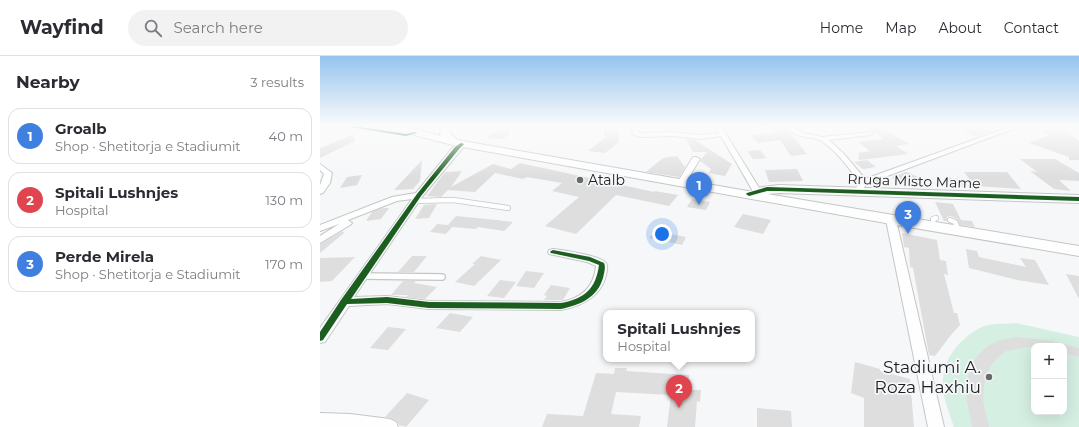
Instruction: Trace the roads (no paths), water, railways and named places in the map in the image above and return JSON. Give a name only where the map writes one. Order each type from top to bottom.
[{"type":"main road","points":[[459,143],[681,183],[753,193],[891,220],[935,222],[954,225],[1079,251]]},
{"type":"main road","name":"Rruga Misto Mame","points":[[753,193],[779,189],[861,187],[1079,199]]},
{"type":"street","points":[[320,338],[417,198],[457,148],[457,143]]},
{"type":"street","points":[[728,143],[753,193]]},
{"type":"street","points":[[827,143],[853,169],[861,187],[973,143]]},
{"type":"street","points":[[681,183],[696,159]]},
{"type":"street","points":[[320,166],[328,173],[326,184],[320,191]]},
{"type":"street","points":[[320,228],[395,199],[417,198]]},
{"type":"street","points":[[320,240],[352,220],[356,215]]},
{"type":"street","points":[[891,220],[936,427]]},
{"type":"street","points":[[344,302],[387,300],[429,305],[561,306],[575,304],[587,296],[596,286],[601,275],[602,264],[590,259],[553,252]]},
{"type":"street","points":[[320,420],[350,421],[390,427]]},
{"type":"lane","points":[[417,198],[453,200],[508,208]]},
{"type":"lane","points":[[362,276],[442,277]]},
{"type":"place","name":"Atalb","points":[[580,180]]},
{"type":"place","name":"Groalb","points":[[699,205]]},
{"type":"place","name":"Perde Mirela","points":[[908,234]]},
{"type":"place","name":"Stadiumi A. Roza Haxhiu","points":[[989,377]]},
{"type":"place","name":"Spitali Lushnjes","points":[[679,408]]}]
